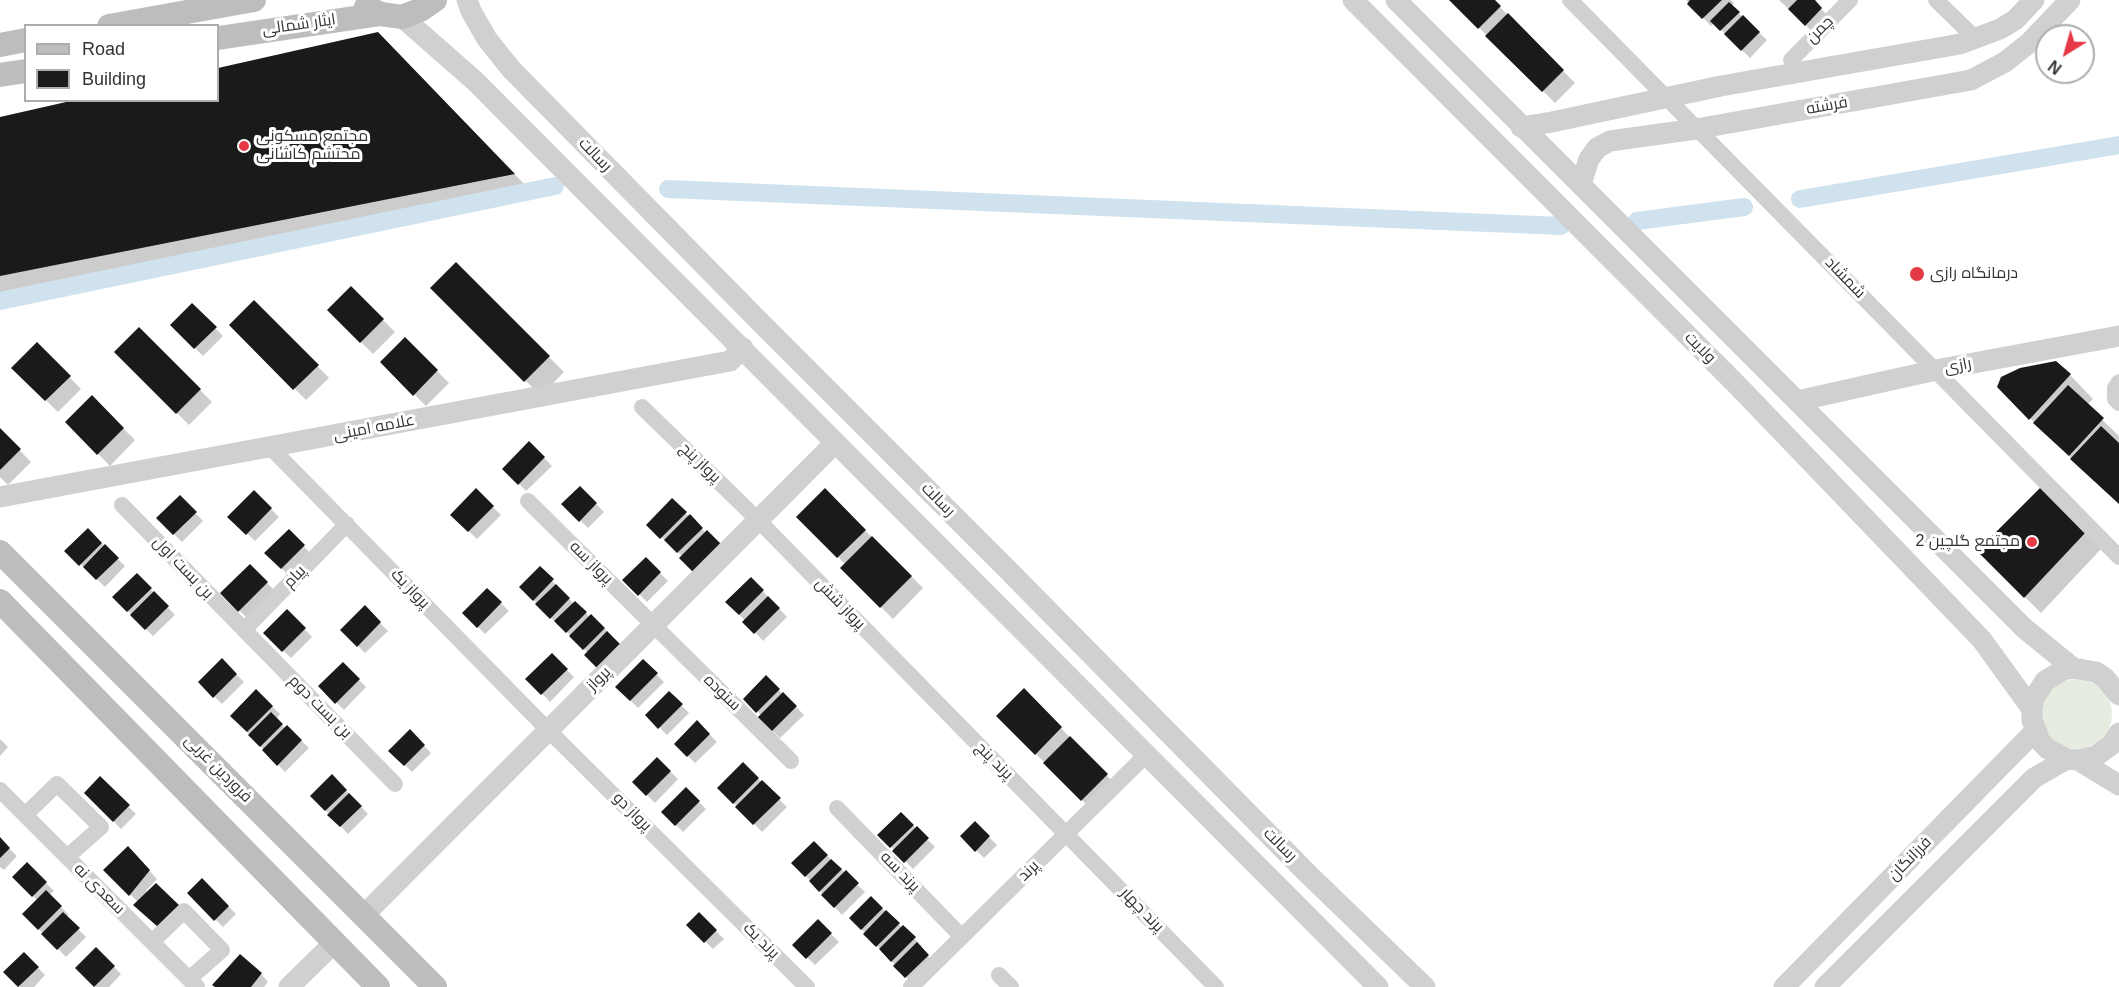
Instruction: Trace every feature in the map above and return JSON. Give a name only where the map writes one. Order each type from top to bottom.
[{"type":"main road","points":[[356,0],[362,5],[391,15]]},
{"type":"main road","name":"ایثار شمالی","points":[[219,38],[391,15],[422,9],[435,0]]},
{"type":"main road","points":[[120,24],[245,1]]},
{"type":"main road","points":[[0,45],[24,40]]},
{"type":"main road","points":[[0,75],[24,71]]},
{"type":"main road","name":"فروردین غربی","points":[[0,552],[435,987]]},
{"type":"main road","points":[[0,601],[378,987]]},
{"type":"street","name":"رسالت","points":[[467,0],[471,12],[487,39],[510,69],[1308,874],[1425,987]]},
{"type":"street","name":"ولایت","points":[[1353,0],[1739,387],[1975,632],[2032,709]]},
{"type":"street","name":"ولایت","points":[[1396,0],[2024,628],[2073,668]]},
{"type":"street","name":"شمشاد","points":[[1570,0],[1665,99],[1773,204],[2119,557]]},
{"type":"street","name":"چمن","points":[[1791,60],[1850,0]]},
{"type":"street","points":[[1936,0],[1975,38]]},
{"type":"street","points":[[1521,127],[1721,86],[1960,44],[2000,29],[2015,20],[2034,0]]},
{"type":"street","name":"فرشته","points":[[1581,184],[1589,159],[1597,148],[1610,141],[1696,129],[1971,80],[2005,62],[2029,43],[2070,0]]},
{"type":"street","name":"رسالت","points":[[391,15],[475,81],[1378,987]]},
{"type":"street","name":"رازی","points":[[1797,401],[1936,370],[2119,336]]},
{"type":"street","name":"علامه امینی","points":[[0,497],[730,361],[743,348]]},
{"type":"street","points":[[2119,382],[2115,388],[2115,399],[2119,403]]},
{"type":"street","name":"پرواز پنج","points":[[642,406],[758,520]]},
{"type":"street","name":"پرواز","points":[[364,915],[835,443]]},
{"type":"street","name":"پرواز یک","points":[[271,448],[548,730]]},
{"type":"street","name":"پرواز سه","points":[[528,501],[653,625]]},
{"type":"street","name":"بن بست اول","points":[[123,505],[244,630]]},
{"type":"street","name":"پرواز شش","points":[[758,520],[921,688]]},
{"type":"street","name":"پیام","points":[[244,630],[347,524]]},
{"type":"street","name":"ستوده","points":[[653,625],[791,761]]},
{"type":"street","name":"بن بست دوم","points":[[244,630],[395,784]]},
{"type":"street","points":[[2119,695],[2112,671],[2096,672],[2073,668],[2063,670],[2045,681],[2034,699],[2032,709],[2035,731],[2048,749],[2072,759],[2119,785]]},
{"type":"street","name":"پرند پنج","points":[[921,688],[1067,833]]},
{"type":"street","name":"پرواز دو","points":[[548,730],[715,894]]},
{"type":"street","name":"فرزانگان","points":[[1784,987],[2035,731]]},
{"type":"street","name":"فرزانگان","points":[[1826,987],[2034,778],[2072,759],[2096,756],[2111,745],[2119,733]]},
{"type":"street","name":"پرند","points":[[911,987],[1146,755]]},
{"type":"street","points":[[25,815],[57,784],[101,827],[67,857]]},
{"type":"street","name":"سعدی نه","points":[[0,790],[193,983]]},
{"type":"street","name":"پرند سه","points":[[837,808],[962,937]]},
{"type":"street","name":"پرند چهار","points":[[1067,833],[1216,987]]},
{"type":"street","name":"پرند یک","points":[[715,894],[807,987]]},
{"type":"street","points":[[152,942],[184,911],[222,950],[193,983]]},
{"type":"street","points":[[289,987],[334,943]]},
{"type":"shaded area","points":[[2077,679],[2090,682],[2102,689],[2109,701],[2112,714],[2109,727],[2102,739],[2090,746],[2077,749],[2064,746],[2052,739],[2045,727],[2042,714],[2045,701],[2052,689],[2064,682]]},
{"type":"building","points":[[1449,0],[1495,0],[1501,6],[1478,29]]},
{"type":"building","points":[[1690,0],[1722,0],[1702,19],[1687,4]]},
{"type":"building","points":[[1797,0],[1815,0],[1822,8],[1805,26],[1788,9]]},
{"type":"building","points":[[1729,2],[1740,12],[1720,31],[1710,21]]},
{"type":"building","points":[[1508,13],[1564,70],[1542,92],[1485,36]]},
{"type":"building","points":[[1743,15],[1760,32],[1741,51],[1724,34]]},
{"type":"building","name":"مجتمع مسکونی محتشم کاشانی","points":[[378,32],[515,174],[0,276],[0,117],[66,102],[219,102],[219,68]]},
{"type":"building","points":[[456,262],[550,356],[524,382],[430,288]]},
{"type":"building","points":[[351,286],[384,319],[360,343],[327,310]]},
{"type":"building","points":[[254,300],[319,365],[293,390],[229,325]]},
{"type":"building","points":[[192,303],[217,327],[194,349],[170,325]]},
{"type":"building","points":[[139,327],[201,389],[176,414],[114,352]]},
{"type":"building","points":[[405,337],[438,370],[413,396],[380,362]]},
{"type":"building","points":[[37,342],[71,376],[45,401],[11,368]]},
{"type":"building","points":[[2056,361],[2071,374],[2029,420],[1997,387],[2001,377],[2020,368]]},
{"type":"building","points":[[2068,385],[2104,418],[2069,456],[2033,423]]},
{"type":"building","points":[[92,395],[124,428],[97,455],[65,422]]},
{"type":"building","points":[[2101,426],[2119,443],[2119,504],[2070,459]]},
{"type":"building","points":[[0,428],[21,449],[0,470]]},
{"type":"building","points":[[529,441],[545,457],[518,485],[502,469]]},
{"type":"building","points":[[580,486],[597,503],[579,522],[561,504]]},
{"type":"building","name":"مجتمع گلچین 2","points":[[2041,487],[2086,532],[2024,598],[1977,551]]},
{"type":"building","points":[[476,488],[494,506],[468,532],[450,515]]},
{"type":"building","points":[[825,488],[866,530],[837,558],[796,517]]},
{"type":"building","points":[[254,490],[272,508],[246,535],[227,517]]},
{"type":"building","points":[[180,495],[197,512],[173,535],[156,518]]},
{"type":"building","points":[[672,498],[687,512],[660,539],[646,525]]},
{"type":"building","points":[[690,514],[703,528],[677,553],[664,540]]},
{"type":"building","points":[[88,528],[102,543],[79,566],[64,551]]},
{"type":"building","points":[[289,529],[305,545],[281,569],[264,553]]},
{"type":"building","points":[[707,530],[722,545],[694,573],[679,558]]},
{"type":"building","points":[[872,536],[912,576],[880,608],[840,568]]},
{"type":"building","points":[[105,544],[119,558],[96,580],[83,567]]},
{"type":"building","points":[[646,557],[661,572],[638,596],[622,580]]},
{"type":"building","points":[[250,564],[268,582],[238,612],[220,593]]},
{"type":"building","points":[[540,566],[554,579],[533,601],[519,587]]},
{"type":"building","points":[[137,573],[152,588],[127,612],[112,597]]},
{"type":"building","points":[[751,577],[764,590],[739,615],[725,602]]},
{"type":"building","points":[[556,584],[570,598],[550,619],[535,604]]},
{"type":"building","points":[[487,588],[502,602],[477,628],[462,613]]},
{"type":"building","points":[[154,591],[169,606],[145,630],[130,615]]},
{"type":"building","points":[[768,596],[780,608],[754,634],[742,622]]},
{"type":"building","points":[[575,601],[587,612],[566,633],[554,621]]},
{"type":"building","points":[[365,605],[381,622],[357,647],[340,630]]},
{"type":"building","points":[[287,609],[306,628],[282,652],[263,633]]},
{"type":"building","points":[[591,614],[605,628],[583,650],[569,636]]},
{"type":"building","points":[[607,631],[622,646],[599,670],[584,655]]},
{"type":"building","points":[[552,653],[568,669],[541,695],[525,679]]},
{"type":"building","points":[[222,658],[237,674],[213,698],[198,682]]},
{"type":"building","points":[[643,659],[658,673],[630,701],[615,687]]},
{"type":"building","points":[[343,662],[360,679],[335,704],[318,686]]},
{"type":"building","points":[[766,675],[780,689],[756,713],[743,699]]},
{"type":"building","points":[[1024,688],[1062,727],[1035,755],[996,716]]},
{"type":"building","points":[[256,689],[273,706],[247,732],[230,716]]},
{"type":"building","points":[[669,691],[683,704],[658,729],[645,715]]},
{"type":"building","points":[[783,692],[797,706],[771,732],[757,718]]},
{"type":"building","points":[[271,712],[283,724],[260,747],[248,735]]},
{"type":"building","points":[[697,720],[710,734],[687,757],[674,744]]},
{"type":"building","points":[[287,725],[302,740],[277,766],[262,750]]},
{"type":"building","points":[[410,729],[425,745],[404,766],[388,751]]},
{"type":"building","points":[[1070,736],[1108,774],[1081,801],[1043,763]]},
{"type":"building","points":[[657,757],[671,771],[646,796],[632,782]]},
{"type":"building","points":[[743,762],[759,778],[733,804],[717,788]]},
{"type":"building","points":[[332,774],[347,790],[325,811],[310,796]]},
{"type":"building","points":[[100,776],[130,805],[113,822],[84,793]]},
{"type":"building","points":[[762,780],[781,798],[753,825],[735,807]]},
{"type":"building","points":[[686,787],[700,801],[675,826],[661,812]]},
{"type":"building","points":[[349,793],[362,806],[340,827],[327,815]]},
{"type":"building","points":[[901,812],[914,825],[890,848],[877,835]]},
{"type":"building","points":[[975,821],[990,836],[975,852],[960,836]]},
{"type":"building","points":[[917,826],[929,838],[904,863],[892,851]]},
{"type":"building","points":[[0,837],[10,848],[0,858]]},
{"type":"building","points":[[814,841],[828,855],[805,877],[791,863]]},
{"type":"building","points":[[128,846],[150,870],[129,896],[103,870]]},
{"type":"building","points":[[831,859],[842,869],[819,892],[809,881]]},
{"type":"building","points":[[27,862],[47,882],[32,897],[12,877]]},
{"type":"building","points":[[846,870],[859,883],[834,908],[821,895]]},
{"type":"building","points":[[202,878],[229,906],[214,921],[187,893]]},
{"type":"building","points":[[156,883],[180,906],[158,927],[133,905]]},
{"type":"building","points":[[46,890],[62,906],[38,930],[22,914]]},
{"type":"building","points":[[871,896],[883,908],[861,930],[849,918]]},
{"type":"building","points":[[886,910],[900,923],[876,947],[863,934]]},
{"type":"building","points":[[63,912],[80,928],[57,950],[41,934]]},
{"type":"building","points":[[699,912],[717,930],[704,943],[686,925]]},
{"type":"building","points":[[818,919],[832,933],[806,959],[792,945]]},
{"type":"building","points":[[903,925],[916,937],[891,962],[879,949]]},
{"type":"building","points":[[917,942],[929,955],[905,978],[893,966]]},
{"type":"building","points":[[96,947],[115,966],[94,987],[75,968]]},
{"type":"building","points":[[24,952],[39,967],[18,987],[3,972]]},
{"type":"building","points":[[240,954],[262,973],[251,987],[215,987],[212,985]]},
{"type":"waterway","points":[[1800,199],[2119,145]]},
{"type":"waterway","points":[[0,301],[555,186]]},
{"type":"waterway","points":[[668,189],[1561,226]]},
{"type":"waterway","points":[[1637,221],[1744,207]]},
{"type":"place","name":"مجتمع مسکونی محتشم کاشانی","points":[[244,146]]},
{"type":"place","name":"درمانگاه رازی","points":[[1917,274]]},
{"type":"place","name":"مجتمع گلچین 2","points":[[2032,542]]}]
